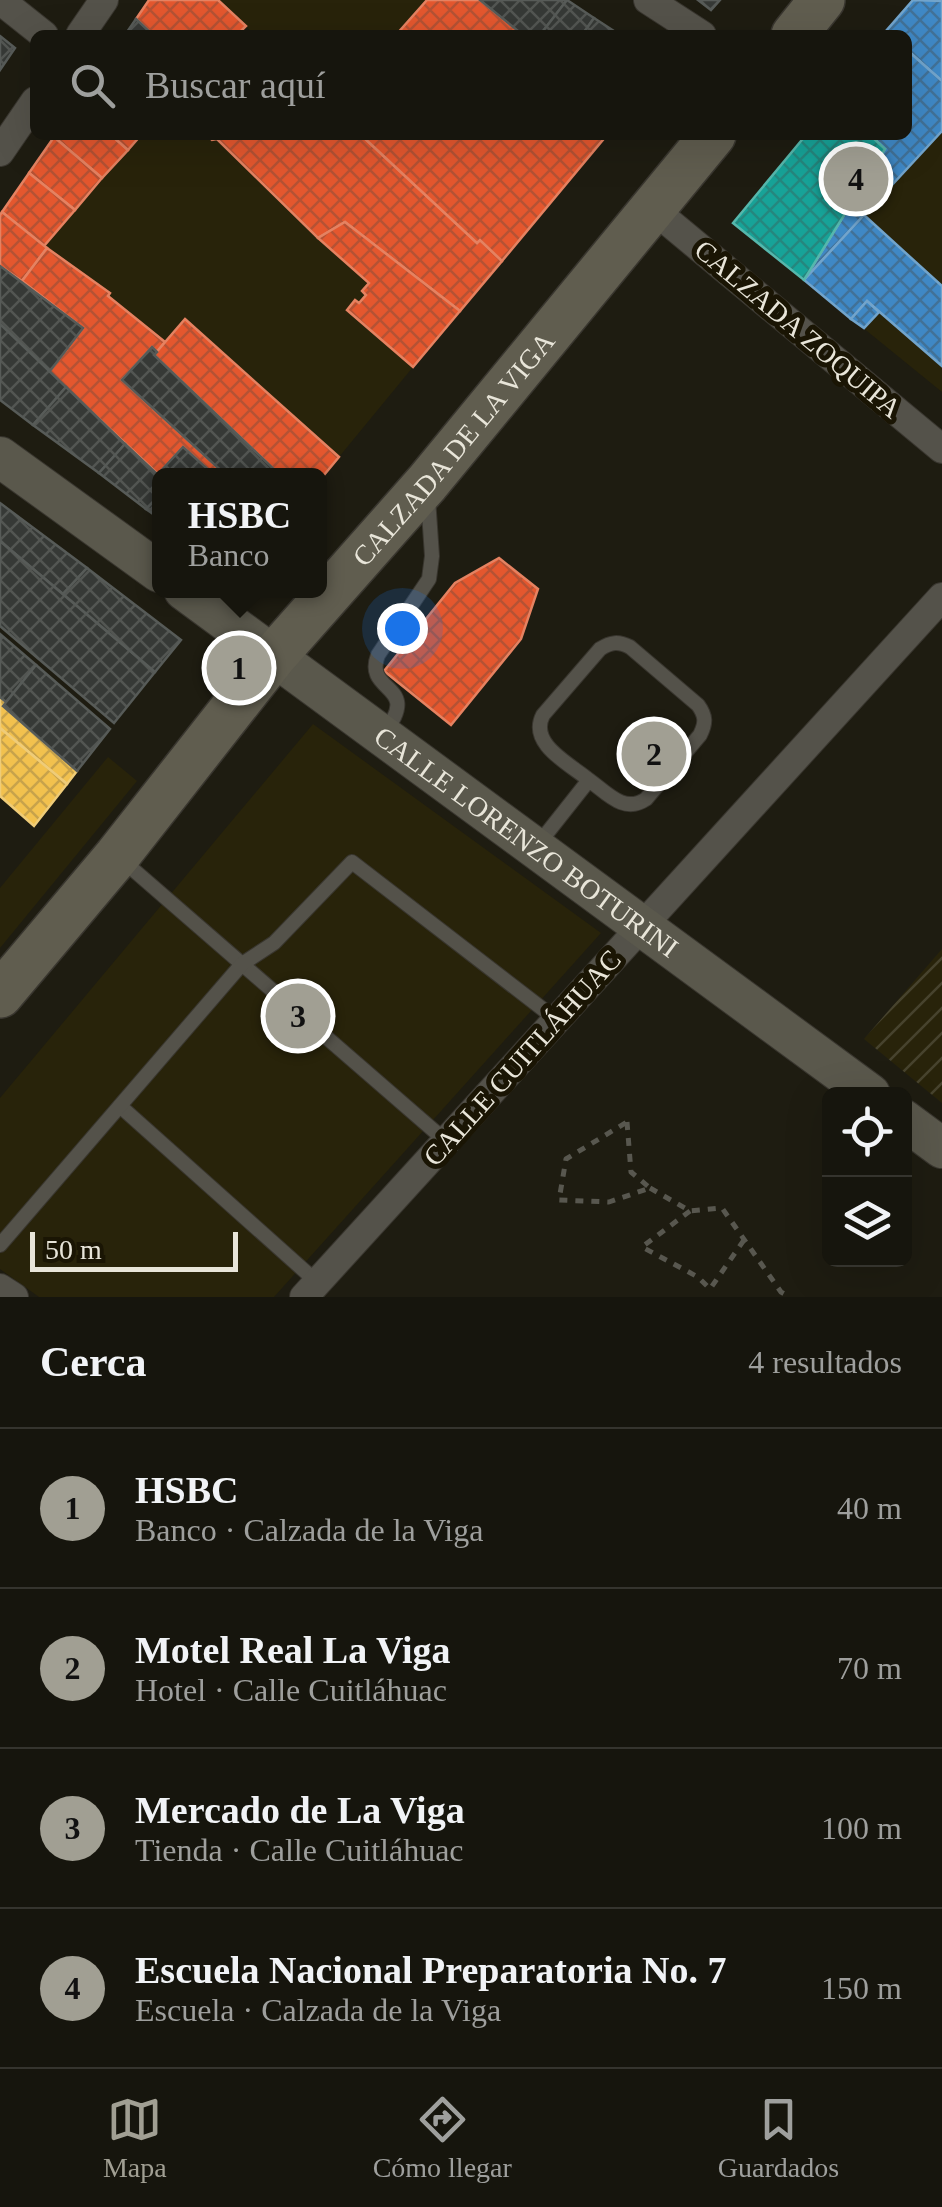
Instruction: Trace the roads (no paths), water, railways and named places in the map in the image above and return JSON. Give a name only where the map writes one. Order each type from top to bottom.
[{"type":"main road","points":[[798,30],[822,0]]},
{"type":"main road","name":"CALZADA DE LA VIGA","points":[[327,596],[428,483],[709,140]]},
{"type":"main road","points":[[0,457],[152,567]]},
{"type":"main road","name":"CALLE LORENZO BOTURINI","points":[[195,598],[861,1087]]},
{"type":"main road","name":"CALZADA DE LA VIGA","points":[[0,995],[117,856],[274,656],[326,598]]},
{"type":"main road","points":[[912,1126],[942,1148]]},
{"type":"street","points":[[0,0],[38,30]]},
{"type":"street","points":[[83,30],[104,0]]},
{"type":"street","points":[[648,0],[694,30]]},
{"type":"street","points":[[0,152],[30,108]]},
{"type":"street","name":"CALZADA ZOQUIPA","points":[[653,209],[942,449]]},
{"type":"street","name":"CALLE CUITLÁHUAC","points":[[310,1289],[942,597]]},
{"type":"street","points":[[0,1288],[14,1297]]},
{"type":"lane","points":[[382,735],[399,709],[398,699],[376,675],[375,665],[429,579],[432,556],[428,483]]},
{"type":"lane","points":[[610,642],[620,642],[630,646],[698,706],[705,725],[637,805],[618,802],[589,780],[546,744],[539,735],[538,724],[600,649],[610,642]]},
{"type":"lane","points":[[536,847],[589,780]]},
{"type":"lane","points":[[117,856],[447,1142]]},
{"type":"lane","points":[[0,1245],[242,964],[274,943],[352,862],[557,1020]]},
{"type":"lane","points":[[120,1106],[310,1289]]},
{"type":"place","name":"Escuela Nacional Preparatoria No. 7","points":[[856,179]]},
{"type":"place","name":"HSBC","points":[[239,668]]},
{"type":"place","name":"Motel Real La Viga","points":[[654,754]]},
{"type":"place","name":"Mercado de La Viga","points":[[298,1016]]}]
